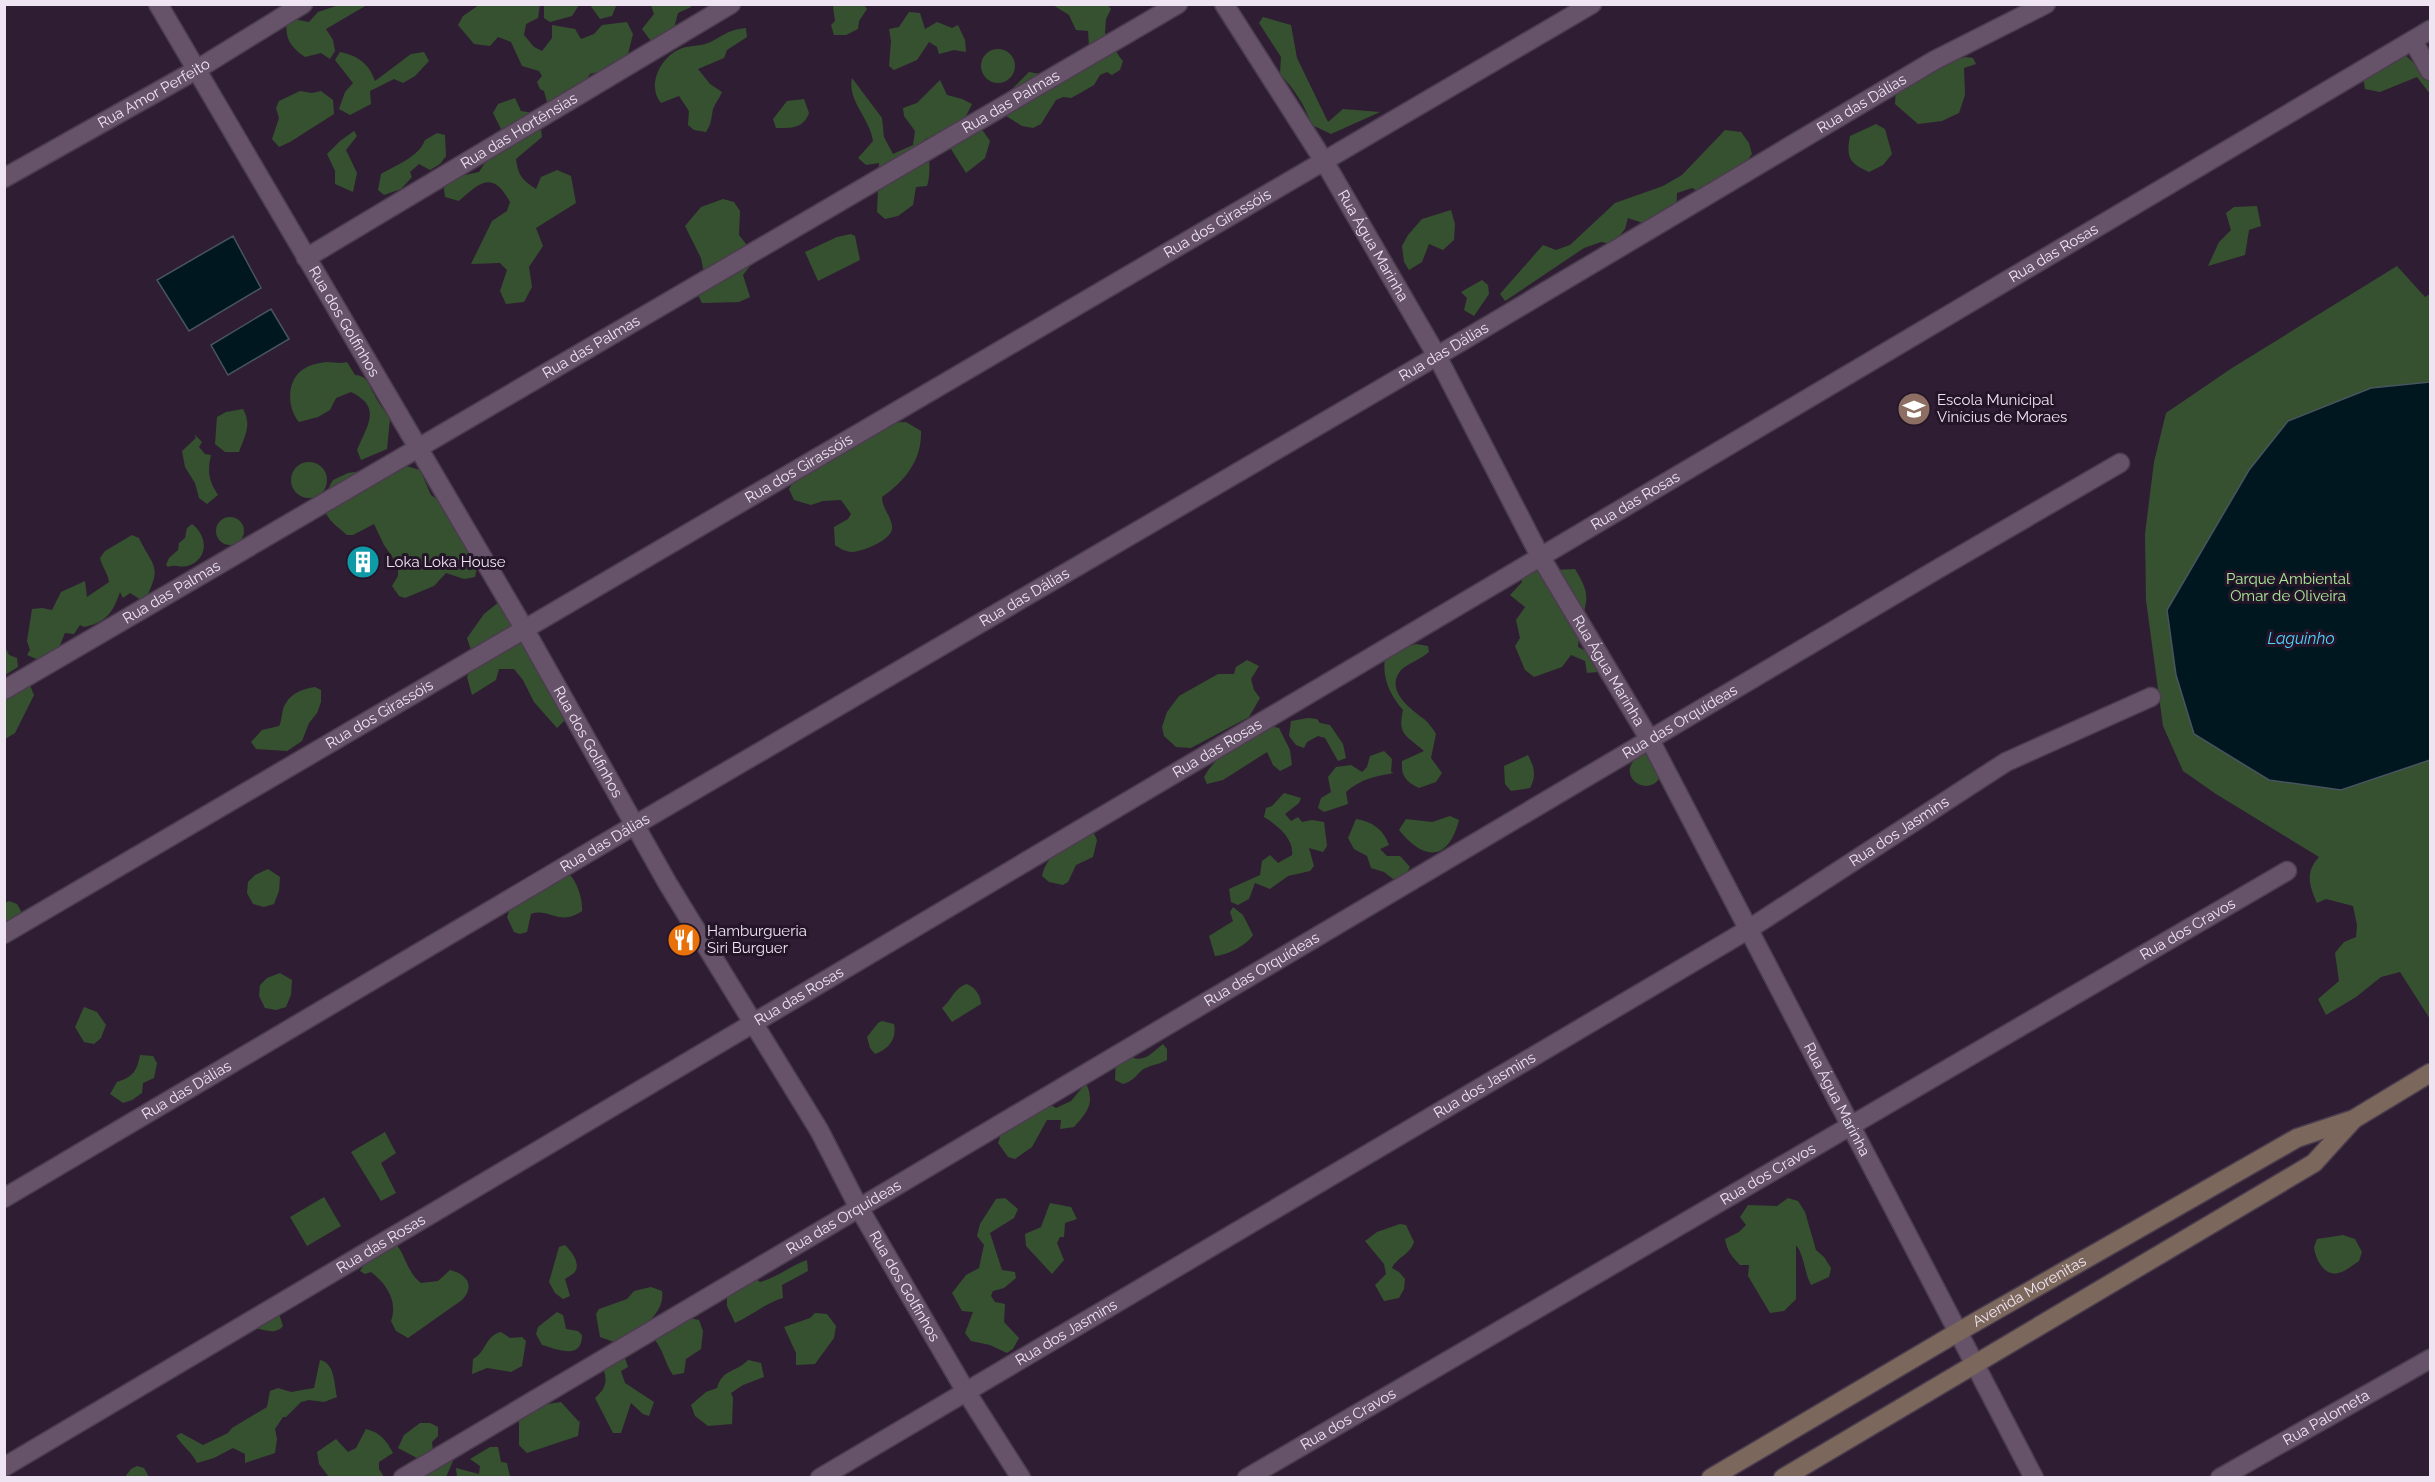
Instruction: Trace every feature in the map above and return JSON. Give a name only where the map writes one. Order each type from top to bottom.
[{"type":"main road","name":"Avenida Morenitas","points":[[1711,1478],[1958,1332],[2297,1138],[2354,1119],[2430,1073]]},
{"type":"main road","name":"Avenida Morenitas","points":[[1783,1478],[2314,1163],[2354,1119]]},
{"type":"street","name":"Rua dos Golfinhos","points":[[158,4],[525,630],[668,884],[819,1130],[859,1208],[965,1390],[1021,1478]]},
{"type":"street","name":"Rua Amor Perfeito","points":[[4,178],[196,70],[303,4]]},
{"type":"street","name":"Rua das Hortênsias","points":[[306,258],[731,4]]},
{"type":"street","name":"Rua das Palmas","points":[[4,690],[1178,4]]},
{"type":"street","name":"Rua Água Marinha","points":[[1224,4],[1324,161],[1437,356],[1540,556],[1650,740],[2034,1478]]},
{"type":"street","name":"Rua dos Girassóis","points":[[4,934],[1592,4]]},
{"type":"street","name":"Rua das Dálias","points":[[4,1198],[635,825],[1437,356],[1935,60],[2046,4]]},
{"type":"street","name":"Rua das Rosas","points":[[9,1465],[752,1022],[2430,30]]},
{"type":"street","points":[[2413,40],[2430,71]]},
{"type":"street","name":"Rua das Orquídeas","points":[[403,1478],[2120,464]]},
{"type":"street","name":"Rua dos Jasmins","points":[[820,1478],[965,1390],[1749,929],[2006,762],[2151,697]]},
{"type":"street","name":"Rua dos Cravos","points":[[1247,1478],[2287,871]]},
{"type":"street","name":"Rua Palometa","points":[[2220,1478],[2430,1359]]},
{"type":"green space","points":[[540,4],[538,18],[526,24],[524,35],[534,47],[542,51],[552,38],[552,25],[575,29],[581,39],[594,34],[602,25],[627,22],[633,34],[626,62],[590,74],[572,94],[560,100],[547,102],[544,91],[540,89],[537,82],[542,76],[539,71],[522,66],[511,42],[498,37],[490,46],[474,44],[458,25],[463,16],[479,5]]},
{"type":"green space","points":[[544,4],[579,5],[572,16],[550,22],[544,18]]},
{"type":"green space","points":[[339,5],[367,5],[326,29],[333,40],[335,51],[330,59],[321,53],[305,57],[295,49],[287,36],[288,18],[309,22],[318,12]]},
{"type":"green space","points":[[590,5],[616,6],[612,16],[600,19]]},
{"type":"green space","points":[[651,5],[690,5],[691,7],[678,13],[673,32],[662,42],[651,41],[642,29],[654,14]]},
{"type":"green space","points":[[835,5],[864,5],[867,9],[859,21],[858,29],[846,35],[834,35],[831,25],[835,21],[833,7]]},
{"type":"green space","points":[[1053,5],[1108,5],[1111,9],[1106,19],[1105,33],[1123,61],[1120,70],[1112,75],[1107,72],[1100,75],[1094,85],[1082,92],[1071,98],[1063,97],[1056,100],[1041,124],[1033,128],[1022,126],[1006,116],[1001,100],[1029,72],[1040,74],[1056,82],[1080,50],[1089,46],[1088,31],[1076,30],[1069,15]]},
{"type":"green space","points":[[909,12],[920,13],[925,29],[937,22],[952,28],[958,25],[965,40],[966,52],[954,50],[939,54],[937,47],[929,42],[917,60],[894,70],[889,66],[891,41],[889,29],[899,27]]},
{"type":"green space","points":[[1263,17],[1291,25],[1297,58],[1328,122],[1343,109],[1380,112],[1331,134],[1312,125],[1299,98],[1280,74],[1281,57],[1259,23]]},
{"type":"green space","points":[[746,28],[747,37],[727,50],[724,58],[698,69],[710,84],[722,92],[714,107],[706,132],[694,130],[688,125],[689,111],[679,96],[661,103],[655,88],[658,72],[667,58],[680,49],[705,44],[729,32]]},
{"type":"green space","points":[[2394,45],[2415,64],[2430,57],[2430,94],[2417,77],[2380,92],[2365,89],[2361,65],[2372,53]]},
{"type":"green space","points":[[998,49],[1010,54],[1015,66],[1010,78],[998,83],[986,78],[981,66],[986,54]]},
{"type":"green space","points":[[340,52],[362,62],[370,70],[375,81],[411,54],[424,52],[429,61],[415,76],[403,83],[394,79],[370,91],[371,104],[350,115],[339,109],[345,92],[353,83],[335,60]]},
{"type":"green space","points":[[1973,58],[1976,64],[1964,68],[1965,95],[1959,113],[1942,121],[1918,124],[1895,104],[1896,89],[1955,60]]},
{"type":"green space","points":[[852,78],[882,118],[884,137],[893,154],[913,145],[915,131],[904,116],[903,108],[917,103],[940,80],[947,95],[972,104],[964,120],[983,131],[990,141],[985,158],[966,173],[941,133],[925,139],[929,162],[927,186],[916,187],[913,205],[898,216],[885,219],[877,212],[879,163],[866,165],[858,158],[873,141],[853,94]]},
{"type":"green space","points":[[300,91],[312,93],[321,91],[333,100],[334,114],[279,147],[272,139],[279,118],[276,108],[279,101]]},
{"type":"green space","points":[[515,98],[521,111],[539,114],[542,137],[516,159],[522,177],[536,189],[541,177],[557,170],[571,176],[576,203],[536,228],[543,246],[529,267],[532,287],[524,302],[506,304],[500,291],[507,270],[500,263],[471,264],[492,221],[507,211],[510,202],[504,192],[492,183],[480,184],[459,201],[445,197],[444,189],[447,179],[479,172],[490,155],[494,136],[501,129],[493,113],[498,104]]},
{"type":"green space","points":[[804,99],[809,113],[803,122],[791,127],[776,128],[773,119],[787,101]]},
{"type":"green space","points":[[1876,124],[1885,129],[1892,154],[1883,165],[1869,172],[1853,162],[1848,149],[1850,136]]},
{"type":"green space","points":[[1725,130],[1741,132],[1749,143],[1752,154],[1740,171],[1701,193],[1692,188],[1677,193],[1676,215],[1646,224],[1628,218],[1625,229],[1613,244],[1601,242],[1584,248],[1505,301],[1500,294],[1543,245],[1556,250],[1570,245],[1615,203],[1663,186],[1682,175]]},
{"type":"green space","points":[[354,131],[357,136],[346,150],[357,173],[353,192],[335,184],[335,171],[327,154]]},
{"type":"green space","points":[[437,133],[445,135],[446,156],[440,164],[430,170],[419,164],[410,172],[412,177],[401,189],[384,195],[378,190],[381,174],[412,156],[425,140]]},
{"type":"green space","points":[[723,199],[734,202],[740,211],[739,235],[746,244],[756,249],[759,260],[743,275],[750,297],[739,302],[702,303],[697,293],[704,273],[701,258],[685,226],[701,207]]},
{"type":"green space","points":[[2257,206],[2261,226],[2249,230],[2245,255],[2208,266],[2219,242],[2231,230],[2226,213],[2234,207]]},
{"type":"green space","points":[[1451,210],[1455,224],[1454,240],[1443,250],[1429,244],[1422,262],[1409,270],[1404,262],[1402,246],[1408,235],[1422,219]]},
{"type":"green space","points":[[851,234],[855,236],[860,260],[818,281],[805,252],[837,237]]},
{"type":"green space","name":"Parque Ambiental Omar de Oliveira","points":[[2397,266],[2425,297],[2430,294],[2430,1019],[2400,972],[2381,977],[2356,997],[2326,1015],[2318,999],[2339,981],[2335,953],[2344,942],[2356,937],[2357,925],[2353,906],[2326,899],[2317,903],[2312,890],[2310,873],[2319,857],[2216,794],[2183,771],[2163,726],[2146,600],[2145,534],[2154,462],[2166,413],[2232,368]]},
{"type":"green space","points":[[1482,280],[1488,285],[1489,294],[1474,316],[1464,310],[1467,298],[1461,292]]},
{"type":"green space","points":[[326,362],[347,362],[355,375],[367,381],[377,401],[390,419],[387,449],[361,460],[357,450],[368,424],[369,410],[361,398],[351,392],[336,398],[330,410],[318,417],[299,422],[290,401],[295,378],[307,367]]},
{"type":"green space","points":[[243,409],[247,425],[239,452],[225,452],[215,444],[217,417],[226,412]]},
{"type":"green space","points":[[906,422],[921,431],[921,442],[915,460],[905,477],[882,497],[892,525],[890,533],[875,545],[863,550],[852,552],[841,549],[835,545],[834,527],[848,519],[851,514],[841,500],[823,501],[811,505],[794,500],[789,489],[795,479],[882,423]]},
{"type":"green space","points":[[194,434],[202,442],[199,447],[205,454],[211,455],[210,476],[218,495],[207,504],[199,498],[195,483],[185,467],[182,451],[196,438]]},
{"type":"green space","points":[[309,462],[322,467],[327,480],[322,493],[309,498],[296,493],[291,480],[296,467]]},
{"type":"green space","points":[[403,465],[420,470],[431,495],[445,505],[454,527],[479,559],[475,577],[464,579],[446,573],[434,586],[405,598],[399,596],[392,586],[398,576],[398,565],[384,545],[374,524],[353,535],[347,535],[328,517],[324,505],[333,480],[348,473]]},
{"type":"green space","points":[[230,517],[240,521],[244,531],[240,541],[230,545],[220,541],[216,531],[220,521]]},
{"type":"green space","points":[[192,524],[198,529],[203,541],[202,554],[194,563],[187,566],[168,567],[166,565],[169,558],[178,550],[179,543],[185,538],[187,528]]},
{"type":"green space","points":[[132,535],[139,538],[154,566],[154,579],[146,598],[141,600],[130,593],[123,598],[120,592],[115,605],[104,619],[84,627],[80,625],[74,634],[65,633],[58,650],[39,660],[27,655],[30,650],[27,641],[32,609],[52,610],[61,592],[85,581],[87,597],[109,582],[100,558],[105,551]]},
{"type":"green space","points":[[1540,546],[1554,570],[1575,569],[1583,584],[1586,601],[1578,647],[1592,656],[1597,672],[1587,673],[1585,661],[1571,655],[1562,667],[1534,677],[1525,670],[1515,646],[1520,638],[1516,620],[1525,607],[1510,595],[1522,582],[1522,556]]},
{"type":"green space","points":[[510,593],[531,619],[548,653],[568,717],[557,728],[534,702],[523,680],[514,669],[499,669],[496,680],[472,695],[467,677],[475,662],[467,638],[484,614]]},
{"type":"green space","points":[[1416,644],[1428,646],[1429,652],[1401,670],[1397,677],[1397,692],[1413,710],[1428,722],[1436,734],[1431,758],[1442,773],[1436,782],[1419,788],[1405,778],[1402,761],[1424,751],[1408,738],[1403,730],[1401,719],[1403,710],[1388,686],[1384,666],[1385,659],[1398,650]]},
{"type":"green space","points":[[5,647],[9,655],[17,658],[18,667],[5,675]]},
{"type":"green space","points":[[1247,660],[1259,666],[1251,679],[1254,690],[1260,698],[1249,717],[1191,748],[1176,747],[1164,736],[1162,727],[1167,712],[1179,696],[1218,674],[1234,674],[1236,667]]},
{"type":"green space","points":[[5,680],[29,683],[34,695],[15,733],[5,739]]},
{"type":"green space","points":[[315,687],[321,690],[321,702],[302,741],[287,751],[256,749],[251,742],[262,730],[279,726],[283,708],[289,699],[299,692]]},
{"type":"green space","points":[[1308,718],[1330,725],[1343,744],[1346,758],[1338,761],[1325,738],[1318,736],[1307,742],[1304,748],[1296,745],[1289,736],[1291,721]]},
{"type":"green space","points":[[1270,726],[1279,728],[1290,750],[1292,765],[1280,771],[1273,765],[1267,752],[1223,780],[1207,784],[1204,777],[1217,760],[1233,747]]},
{"type":"green space","points":[[1384,751],[1392,759],[1391,772],[1394,773],[1357,784],[1346,792],[1348,804],[1324,812],[1318,808],[1321,798],[1331,792],[1328,777],[1336,767],[1351,765],[1362,772],[1367,767],[1370,756]]},
{"type":"green space","points":[[1645,753],[1650,753],[1662,774],[1656,782],[1648,786],[1634,781],[1630,775],[1630,768],[1635,760]]},
{"type":"green space","points":[[1528,755],[1534,771],[1530,788],[1511,791],[1505,784],[1504,766]]},
{"type":"green space","points":[[1284,793],[1301,798],[1299,803],[1285,814],[1291,821],[1298,817],[1302,822],[1312,820],[1324,822],[1327,846],[1323,852],[1309,848],[1314,866],[1310,871],[1288,876],[1270,889],[1255,883],[1249,899],[1238,905],[1231,902],[1229,889],[1260,875],[1262,861],[1270,855],[1278,863],[1292,855],[1287,838],[1279,828],[1264,817],[1266,808],[1272,806]]},
{"type":"green space","points":[[1450,816],[1459,820],[1454,834],[1442,850],[1426,852],[1408,840],[1399,830],[1406,819],[1432,822]]},
{"type":"green space","points":[[1356,819],[1372,824],[1384,835],[1389,845],[1380,849],[1387,856],[1400,856],[1410,867],[1405,875],[1393,879],[1384,872],[1371,868],[1367,856],[1354,849],[1348,838]]},
{"type":"green space","points":[[1092,829],[1097,840],[1093,857],[1076,865],[1068,882],[1063,885],[1049,882],[1042,876],[1045,867],[1055,853]]},
{"type":"green space","points":[[268,869],[280,877],[279,891],[274,904],[264,907],[253,904],[247,893],[248,882],[255,875]]},
{"type":"green space","points":[[569,874],[579,891],[582,911],[567,917],[543,913],[531,914],[527,932],[520,934],[514,932],[507,917],[511,906]]},
{"type":"green space","points":[[9,901],[17,904],[21,911],[18,920],[5,928],[5,903]]},
{"type":"green space","points":[[1233,907],[1243,915],[1253,935],[1237,949],[1215,956],[1209,936],[1233,921],[1230,912]]},
{"type":"green space","points":[[280,973],[292,980],[291,995],[286,1007],[276,1010],[265,1008],[259,996],[260,985],[267,978]]},
{"type":"green space","points":[[967,984],[977,992],[981,1004],[952,1022],[942,1008],[959,988]]},
{"type":"green space","points":[[84,1007],[97,1012],[106,1025],[101,1038],[94,1044],[84,1042],[75,1027]]},
{"type":"green space","points":[[882,1021],[894,1024],[893,1039],[888,1046],[875,1054],[870,1048],[867,1037]]},
{"type":"green space","points":[[1163,1044],[1167,1049],[1167,1060],[1145,1068],[1123,1084],[1115,1080],[1116,1059],[1127,1056],[1143,1058]]},
{"type":"green space","points":[[140,1055],[153,1056],[157,1063],[154,1078],[143,1083],[142,1093],[123,1103],[110,1094],[117,1082],[133,1073]]},
{"type":"green space","points":[[1086,1083],[1090,1096],[1089,1106],[1074,1127],[1060,1129],[1061,1120],[1047,1120],[1032,1147],[1015,1159],[1008,1157],[998,1143],[1002,1131],[1049,1104],[1056,1108],[1071,1101]]},
{"type":"green space","points":[[385,1132],[396,1153],[381,1163],[396,1193],[381,1201],[351,1152]]},
{"type":"green space","points":[[324,1197],[341,1226],[307,1246],[290,1217]]},
{"type":"green space","points":[[1005,1198],[1018,1209],[1014,1218],[990,1233],[1002,1270],[1015,1272],[1016,1278],[1004,1288],[993,1291],[991,1296],[995,1302],[1005,1304],[1004,1322],[1019,1338],[1013,1349],[1007,1353],[990,1345],[971,1341],[965,1333],[973,1312],[962,1311],[952,1293],[966,1275],[979,1268],[984,1245],[977,1236],[980,1224],[996,1199]]},
{"type":"green space","points":[[1788,1198],[1798,1201],[1805,1212],[1816,1250],[1831,1268],[1829,1277],[1811,1285],[1796,1245],[1796,1299],[1784,1311],[1770,1313],[1748,1276],[1749,1265],[1740,1265],[1737,1262],[1725,1239],[1739,1232],[1746,1225],[1740,1217],[1748,1205],[1777,1206]]},
{"type":"green space","points":[[1050,1203],[1071,1207],[1077,1219],[1065,1223],[1064,1237],[1060,1237],[1057,1243],[1064,1260],[1052,1274],[1026,1246],[1025,1234],[1041,1227]]},
{"type":"green space","points":[[1400,1224],[1406,1225],[1414,1242],[1410,1250],[1392,1268],[1405,1279],[1404,1289],[1399,1298],[1384,1301],[1375,1285],[1386,1274],[1384,1264],[1365,1241],[1377,1232]]},
{"type":"green space","points":[[2343,1235],[2355,1239],[2362,1252],[2359,1261],[2341,1272],[2328,1272],[2321,1266],[2316,1256],[2314,1247],[2317,1239]]},
{"type":"green space","points":[[393,1241],[416,1279],[421,1283],[438,1281],[450,1270],[465,1277],[469,1285],[462,1300],[408,1338],[396,1331],[391,1321],[392,1300],[382,1282],[371,1272],[365,1274],[360,1271],[373,1251]]},
{"type":"green space","points":[[565,1245],[575,1258],[577,1266],[574,1273],[565,1279],[570,1296],[563,1299],[555,1293],[549,1282],[559,1247]]},
{"type":"green space","points":[[807,1260],[808,1271],[782,1285],[783,1298],[735,1323],[727,1306],[727,1297],[735,1293],[730,1271],[745,1269],[760,1282]]},
{"type":"green space","points":[[651,1287],[662,1291],[662,1300],[648,1323],[617,1343],[600,1337],[596,1314],[599,1309],[627,1299],[634,1291]]},
{"type":"green space","points":[[277,1308],[283,1326],[280,1329],[270,1331],[255,1328]]},
{"type":"green space","points":[[557,1312],[563,1315],[566,1329],[578,1331],[582,1335],[581,1343],[573,1351],[542,1345],[536,1334],[538,1327]]},
{"type":"green space","points":[[815,1313],[827,1314],[836,1326],[834,1338],[815,1364],[796,1365],[796,1353],[784,1327],[810,1318]]},
{"type":"green space","points":[[689,1318],[699,1320],[703,1331],[701,1349],[686,1359],[684,1373],[673,1375],[655,1340],[657,1335]]},
{"type":"green space","points":[[501,1332],[510,1338],[522,1337],[526,1341],[522,1366],[511,1372],[487,1368],[472,1374],[473,1359],[478,1356],[492,1337]]},
{"type":"green space","points":[[625,1358],[628,1367],[621,1371],[625,1383],[654,1402],[649,1416],[643,1414],[631,1403],[621,1433],[613,1433],[595,1398],[604,1386],[606,1379],[604,1371],[609,1362]]},
{"type":"green space","points":[[320,1360],[329,1365],[337,1397],[324,1402],[309,1400],[301,1402],[286,1417],[283,1417],[275,1429],[277,1439],[275,1453],[245,1463],[245,1454],[233,1448],[214,1458],[197,1463],[176,1436],[181,1433],[203,1445],[228,1433],[232,1428],[267,1407],[270,1391],[278,1388],[291,1392],[314,1388]]},
{"type":"green space","points":[[748,1360],[761,1363],[764,1377],[743,1385],[731,1393],[733,1398],[732,1424],[708,1426],[695,1416],[691,1405],[706,1392],[717,1388],[726,1374]]},
{"type":"green space","points":[[561,1402],[579,1422],[580,1420],[578,1436],[527,1453],[519,1445],[519,1421],[536,1406]]},
{"type":"green space","points":[[420,1423],[430,1423],[438,1427],[438,1436],[432,1442],[433,1451],[442,1460],[453,1461],[446,1477],[417,1477],[417,1458],[398,1448],[404,1435]]},
{"type":"green space","points":[[366,1429],[382,1438],[393,1453],[379,1462],[379,1469],[384,1477],[329,1477],[319,1464],[317,1452],[336,1439],[348,1452],[356,1448]]},
{"type":"green space","points":[[490,1447],[498,1447],[501,1462],[507,1463],[510,1477],[457,1477],[456,1468],[479,1474],[480,1466],[470,1459]]},
{"type":"green space","points":[[137,1466],[144,1468],[149,1477],[125,1477],[131,1469]]},
{"type":"water","points":[[233,236],[261,288],[189,331],[157,280]]},
{"type":"water","points":[[271,309],[289,339],[228,375],[211,345]]},
{"type":"water","name":"Laguinho","points":[[2430,382],[2430,760],[2341,790],[2269,780],[2194,734],[2176,675],[2167,610],[2249,470],[2288,421],[2371,388]]},
{"type":"place","name":"Escola Municipal Vinícius de Moraes","points":[[1914,409]]},
{"type":"place","name":"Loka Loka House","points":[[363,562]]},
{"type":"place","name":"Hamburgueria Siri Burguer","points":[[684,940]]}]
